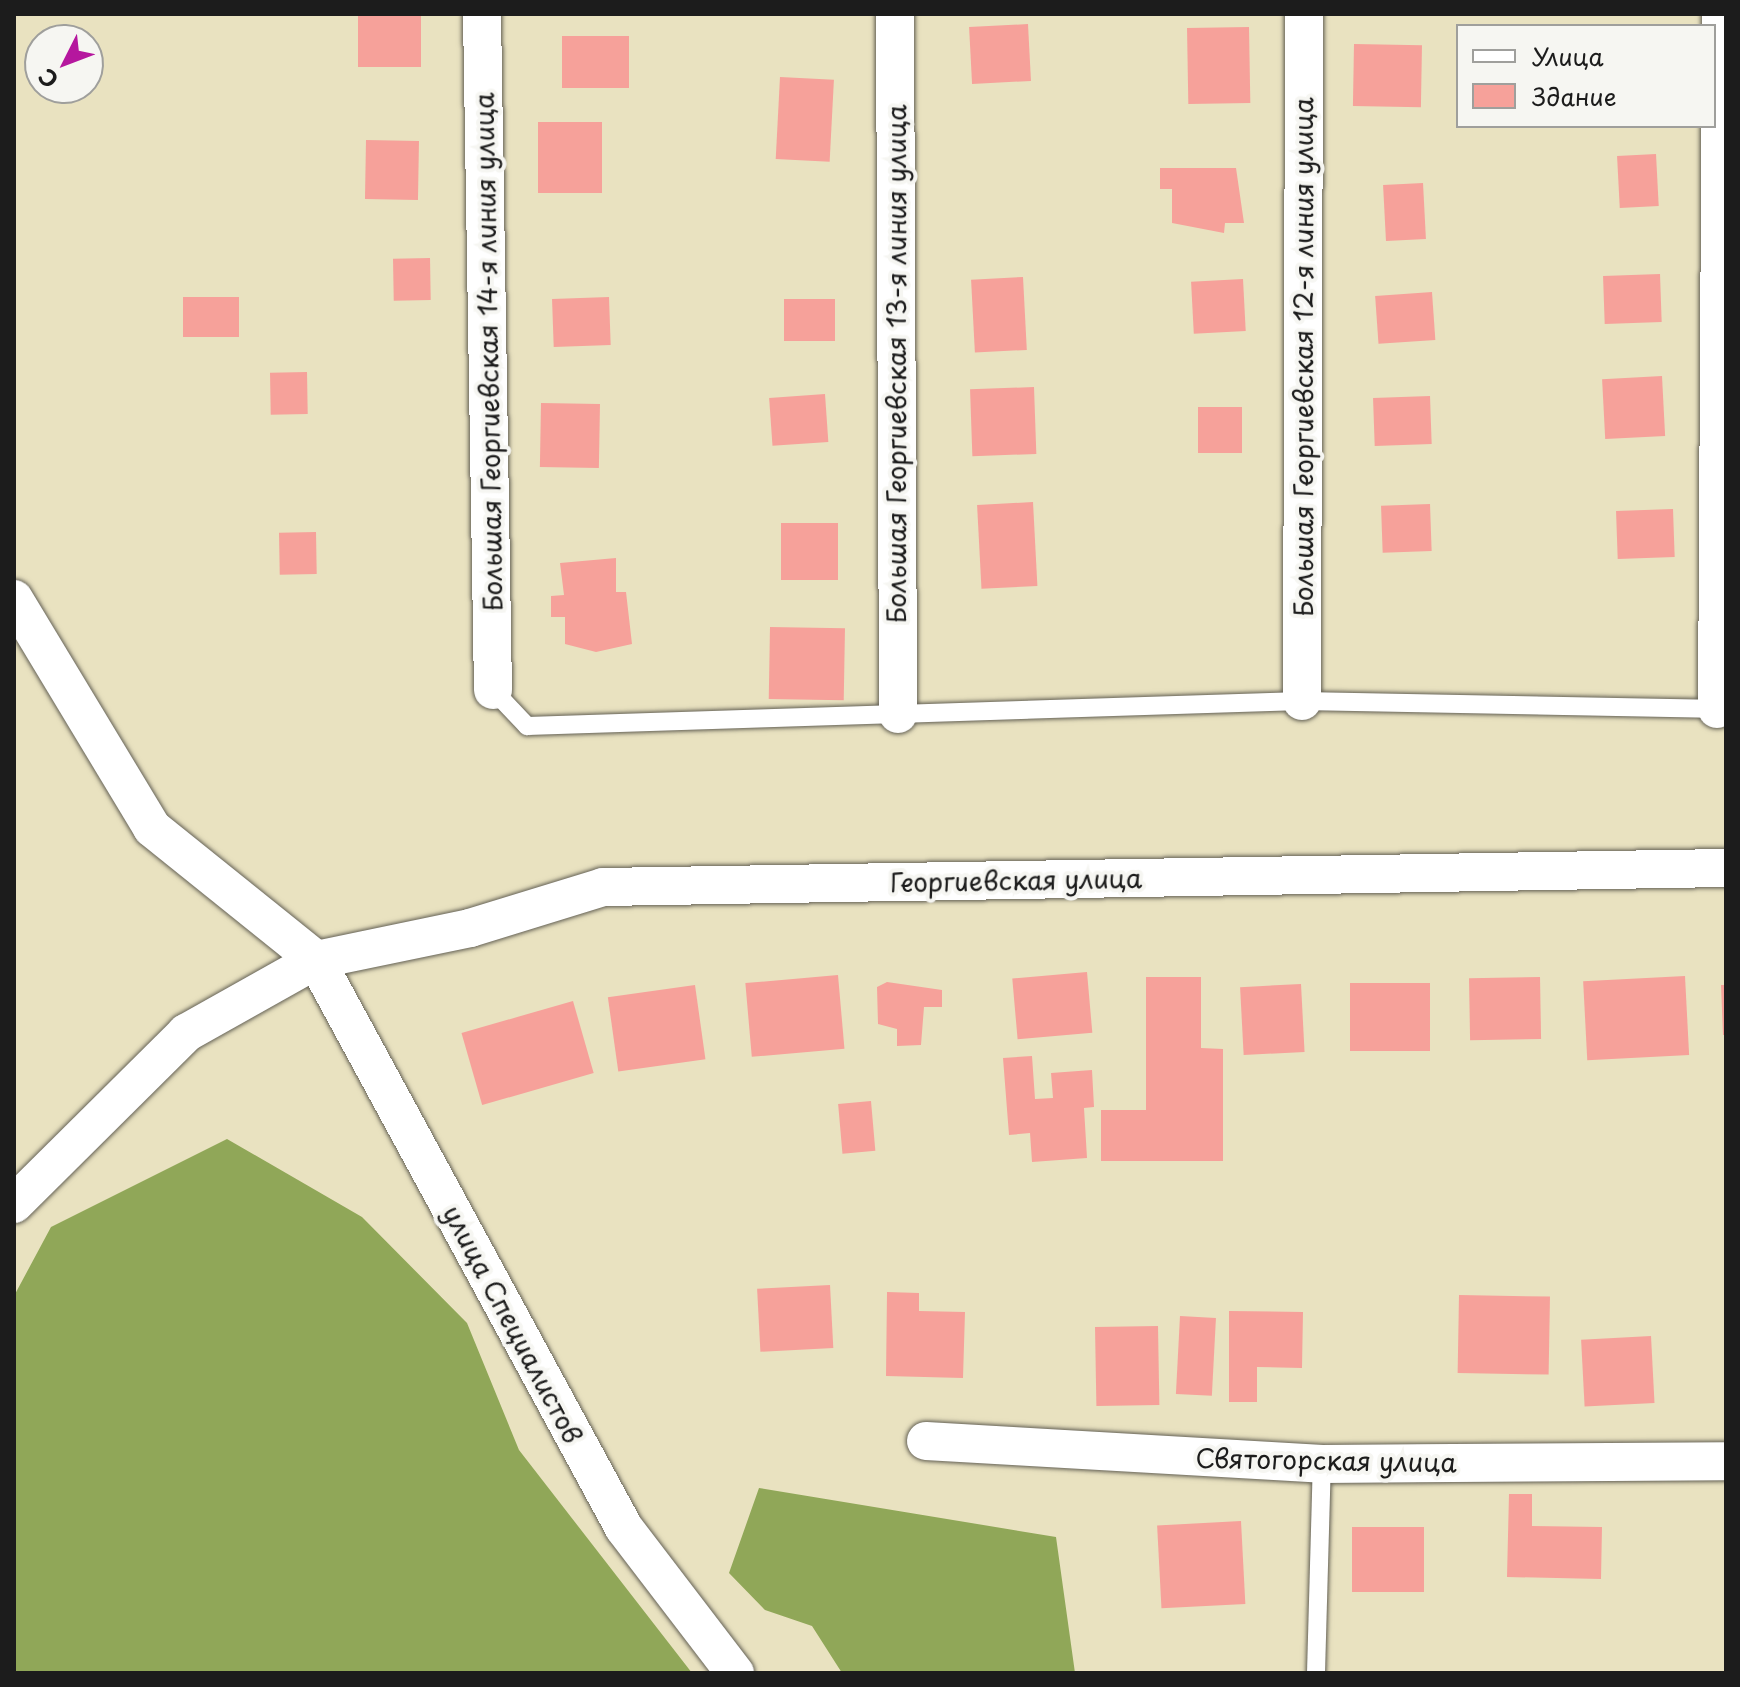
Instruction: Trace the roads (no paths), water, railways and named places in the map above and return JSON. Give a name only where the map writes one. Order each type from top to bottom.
[{"type":"street","name":"Большая Георгиевская 14-я линия улица","points":[[482,14],[493,690]]},
{"type":"street","name":"Большая Георгиевская 13-я линия улица","points":[[895,14],[898,714]]},
{"type":"street","name":"Большая Георгиевская 12-я линия улица","points":[[1302,701],[1304,14]]},
{"type":"street","points":[[1721,14],[1721,709]]},
{"type":"street","points":[[14,599],[152,828],[316,960]]},
{"type":"street","name":"Георгиевская улица","points":[[14,1204],[186,1033],[316,960],[470,928],[603,887],[1726,868]]},
{"type":"street","name":"улица Специалистов","points":[[316,960],[624,1528],[735,1673]]},
{"type":"street","name":"Святогорская улица","points":[[926,1441],[1322,1464],[1726,1461]]},
{"type":"lane","points":[[493,690],[527,726],[1302,701],[1721,709]]},
{"type":"lane","points":[[1316,1673],[1322,1464]]}]
